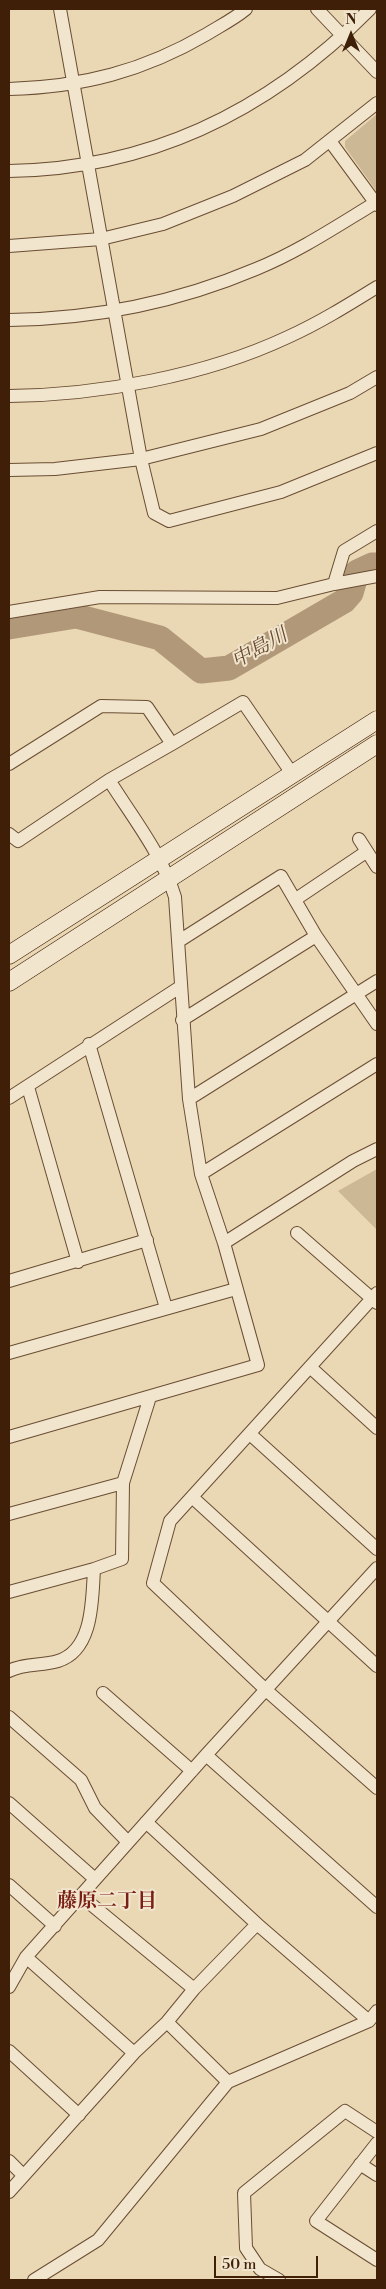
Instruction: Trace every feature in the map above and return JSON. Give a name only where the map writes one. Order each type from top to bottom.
[{"type":"street","points":[[60,9],[141,459],[154,513],[169,521],[281,492],[377,453]]},
{"type":"street","points":[[9,89],[74,84],[123,73],[179,50],[246,9]]},
{"type":"street","points":[[317,9],[377,72]]},
{"type":"street","points":[[9,171],[88,164],[140,152],[196,132],[242,109],[298,73],[343,36],[370,9]]},
{"type":"street","points":[[9,246],[101,239],[163,224],[233,196],[305,160],[377,103]]},
{"type":"street","points":[[9,320],[40,320],[114,311],[186,295],[258,269],[329,232],[376,204],[330,142]]},
{"type":"street","points":[[9,396],[39,395],[129,385],[220,363],[287,338],[345,307],[377,286]]},
{"type":"street","points":[[9,470],[55,469],[141,459],[261,429],[350,393],[377,377]]},
{"type":"street","points":[[335,584],[344,551],[377,530]]},
{"type":"street","points":[[9,612],[100,597],[277,598],[377,576]]},
{"type":"street","points":[[9,834],[18,841],[109,780],[243,702],[292,775]]},
{"type":"street","points":[[9,764],[101,706],[147,707],[172,744]]},
{"type":"street","points":[[9,955],[377,720]]},
{"type":"street","points":[[9,982],[377,744]]},
{"type":"street","points":[[9,1437],[258,1365],[224,1243],[202,1174],[189,1099],[182,1020],[175,897],[160,859],[109,780]]},
{"type":"street","points":[[359,840],[377,867]]},
{"type":"street","points":[[296,899],[366,852]]},
{"type":"street","points":[[179,941],[281,876],[316,936],[377,1024]]},
{"type":"street","points":[[182,1020],[316,936]]},
{"type":"street","points":[[189,1099],[377,981]]},
{"type":"street","points":[[9,1098],[180,986]]},
{"type":"street","points":[[90,1044],[166,1308]]},
{"type":"street","points":[[202,1174],[377,1064]]},
{"type":"street","points":[[28,1087],[78,1262]]},
{"type":"street","points":[[224,1243],[352,1161],[377,1149]]},
{"type":"street","points":[[298,1233],[375,1298],[170,1521],[153,1582],[266,1690],[377,1788]]},
{"type":"street","points":[[10,1277],[78,1262],[147,1240]]},
{"type":"street","points":[[9,1353],[236,1289]]},
{"type":"street","points":[[310,1367],[377,1428]]},
{"type":"street","points":[[9,1592],[122,1559],[123,1482],[150,1397]]},
{"type":"street","points":[[250,1434],[377,1549]]},
{"type":"street","points":[[9,1514],[123,1482]]},
{"type":"street","points":[[192,1498],[377,1666]]},
{"type":"street","points":[[9,1670],[16,1667],[60,1660],[81,1644],[89,1621],[94,1568]]},
{"type":"street","points":[[9,1987],[26,1957],[206,1755],[377,1568]]},
{"type":"street","points":[[103,1693],[192,1771]]},
{"type":"street","points":[[9,1716],[81,1780],[95,1808],[128,1842]]},
{"type":"street","points":[[206,1755],[377,1907]]},
{"type":"street","points":[[9,1802],[95,1879]]},
{"type":"street","points":[[34,2280],[98,2240],[228,2082],[373,2016],[257,1924],[146,1822]]},
{"type":"street","points":[[9,1885],[55,1926]]},
{"type":"street","points":[[81,1896],[194,1989]]},
{"type":"street","points":[[9,2192],[134,2054],[167,2022],[194,1989],[257,1924]]},
{"type":"street","points":[[26,1957],[134,2054]]},
{"type":"street","points":[[167,2022],[228,2082]]},
{"type":"street","points":[[9,2051],[79,2115]]},
{"type":"street","points":[[279,2280],[260,2269],[246,2248],[244,2192],[345,2111],[377,2132]]},
{"type":"street","points":[[377,2143],[316,2220],[377,2260]]},
{"type":"street","points":[[9,2161],[23,2175]]},
{"type":"street","points":[[360,2164],[377,2175]]},
{"type":"shaded area","points":[[377,114],[377,192],[345,147],[345,141]]},
{"type":"shaded area","points":[[377,1169],[377,1230],[338,1191]]},
{"type":"waterway","name":"中島川","points":[[9,627],[76,616],[160,638],[201,671],[229,668],[344,601],[351,593],[357,572],[372,565],[377,565]]},
{"type":"district","name":"藤原二丁目","points":[[107,1902]]}]
